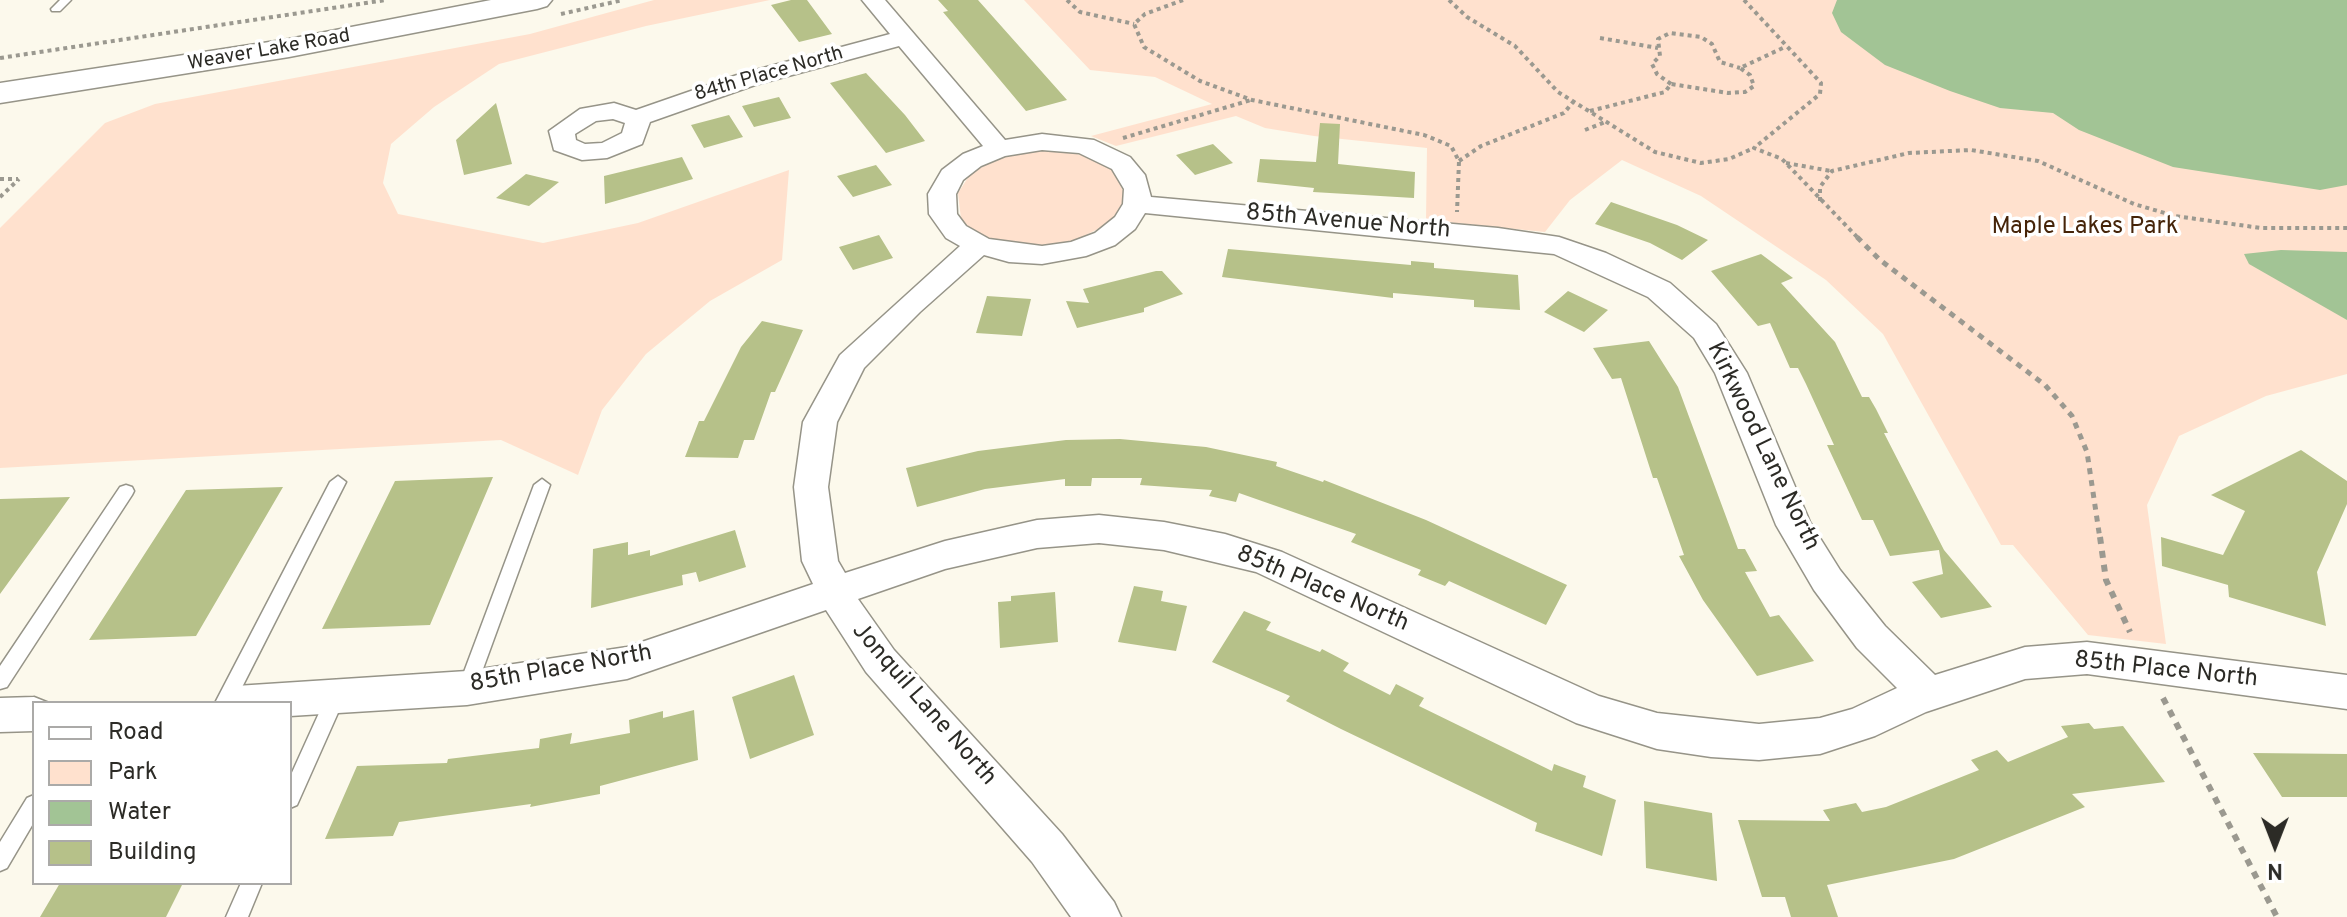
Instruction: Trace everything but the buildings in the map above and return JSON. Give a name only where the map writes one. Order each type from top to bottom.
[{"type":"main road","name":"Weaver Lake Road","points":[[0,72],[157,50],[437,0]]},
{"type":"main road","name":"Weaver Lake Road","points":[[0,93],[289,48],[537,0]]},
{"type":"street","points":[[873,0],[999,149]]},
{"type":"street","name":"84th Place North","points":[[636,118],[746,80],[903,38]]},
{"type":"street","points":[[1042,142],[1085,146],[1121,163],[1132,175],[1138,189],[1137,204],[1125,223],[1105,239],[1076,250],[1031,255],[979,245],[956,232],[943,214],[942,194],[952,176],[972,160],[999,149],[1042,142]]},
{"type":"street","name":"85th Avenue North","points":[[1137,204],[1457,233],[1559,246]]},
{"type":"street","name":"Jonquil Lane North","points":[[979,245],[909,305],[851,362],[820,422],[811,487],[820,561],[833,592],[880,661],[1047,848],[1098,917]]},
{"type":"street","name":"Kirkwood Lane North","points":[[1559,246],[1659,290],[1705,331],[1731,373],[1794,525],[1827,580],[1871,637],[1928,694]]},
{"type":"street","name":"85th Place North","points":[[269,701],[467,688],[627,663],[720,634],[897,569],[987,544],[1037,534],[1112,530],[1210,545],[1269,562],[1590,711],[1657,731],[1759,742],[1820,736],[1861,724],[1928,694],[2025,663],[2087,658],[2347,692]]},
{"type":"street","points":[[0,715],[32,714]]},
{"type":"lane","points":[[56,9],[66,0]]},
{"type":"lane","points":[[225,701],[338,482]]},
{"type":"lane","points":[[467,688],[542,485]]},
{"type":"lane","points":[[0,681],[126,491]]},
{"type":"lane","points":[[292,795],[336,697]]},
{"type":"lane","points":[[0,861],[32,807]]},
{"type":"lane","points":[[237,917],[251,885]]},
{"type":"path","points":[[0,58],[386,0]]},
{"type":"path","points":[[1067,0],[1080,12],[1134,24]]},
{"type":"path","points":[[1134,24],[1145,14],[1183,0]]},
{"type":"path","points":[[1449,0],[1467,17],[1515,46],[1558,92],[1573,102],[1655,152],[1701,163],[1729,159],[1754,148],[1820,94],[1821,83],[1743,0]]},
{"type":"path","points":[[1134,24],[1144,47],[1200,81],[1252,100],[1424,135],[1451,146],[1459,161],[1457,233]]},
{"type":"path","points":[[1670,33],[1701,37],[1712,44],[1720,62],[1740,68],[1750,75],[1754,86],[1745,92],[1728,93],[1671,84],[1657,74],[1652,64],[1660,56],[1658,39],[1670,33]]},
{"type":"path","points":[[1600,38],[1658,48]]},
{"type":"path","points":[[1740,68],[1785,47]]},
{"type":"path","points":[[1589,112],[1665,92],[1671,84]]},
{"type":"path","points":[[1117,139],[1252,100]]},
{"type":"path","points":[[1459,161],[1481,146],[1564,113],[1573,102]]},
{"type":"path","points":[[1585,130],[1605,122]]},
{"type":"path","points":[[1754,148],[1785,163],[1832,171],[1909,153],[1990,151],[2038,161],[2134,204],[2175,216],[2261,228],[2347,228]]},
{"type":"path","points":[[1785,163],[1880,260],[2045,385],[2072,416],[2087,452],[2106,580],[2145,665],[2277,917]]},
{"type":"path","points":[[1821,202],[1820,187],[1832,171]]},
{"type":"path","points":[[0,179],[19,179],[0,197]]},
{"type":"green space","points":[[654,0],[770,0],[646,26],[499,64],[434,107],[391,144],[383,183],[398,214],[543,243],[638,223],[789,170],[782,260],[710,301],[646,354],[602,410],[578,475],[501,440],[0,468],[0,228],[105,123],[155,104],[530,34]]},
{"type":"green space","name":"Maple Lakes Park","points":[[1024,0],[2347,0],[2347,374],[2266,396],[2179,436],[2147,505],[2166,644],[2088,635],[2013,545],[2001,545],[1883,334],[1826,280],[1701,196],[1622,160],[1570,200],[1545,232],[1426,220],[1427,148],[1265,128],[1236,116],[1116,146],[1091,136],[1212,104],[1155,77],[1090,70]]},
{"type":"green space","points":[[1056,149],[1097,159],[1113,170],[1126,197],[1110,223],[1070,243],[1039,247],[1015,246],[989,238],[971,230],[961,219],[958,193],[971,173],[1005,155]]},
{"type":"water","points":[[1837,0],[2347,0],[2347,185],[2320,190],[2173,167],[2079,130],[2053,113],[2000,108],[1950,91],[1885,65],[1841,32],[1832,13]]},
{"type":"water","points":[[2281,250],[2347,252],[2347,320],[2249,264],[2244,254]]}]
